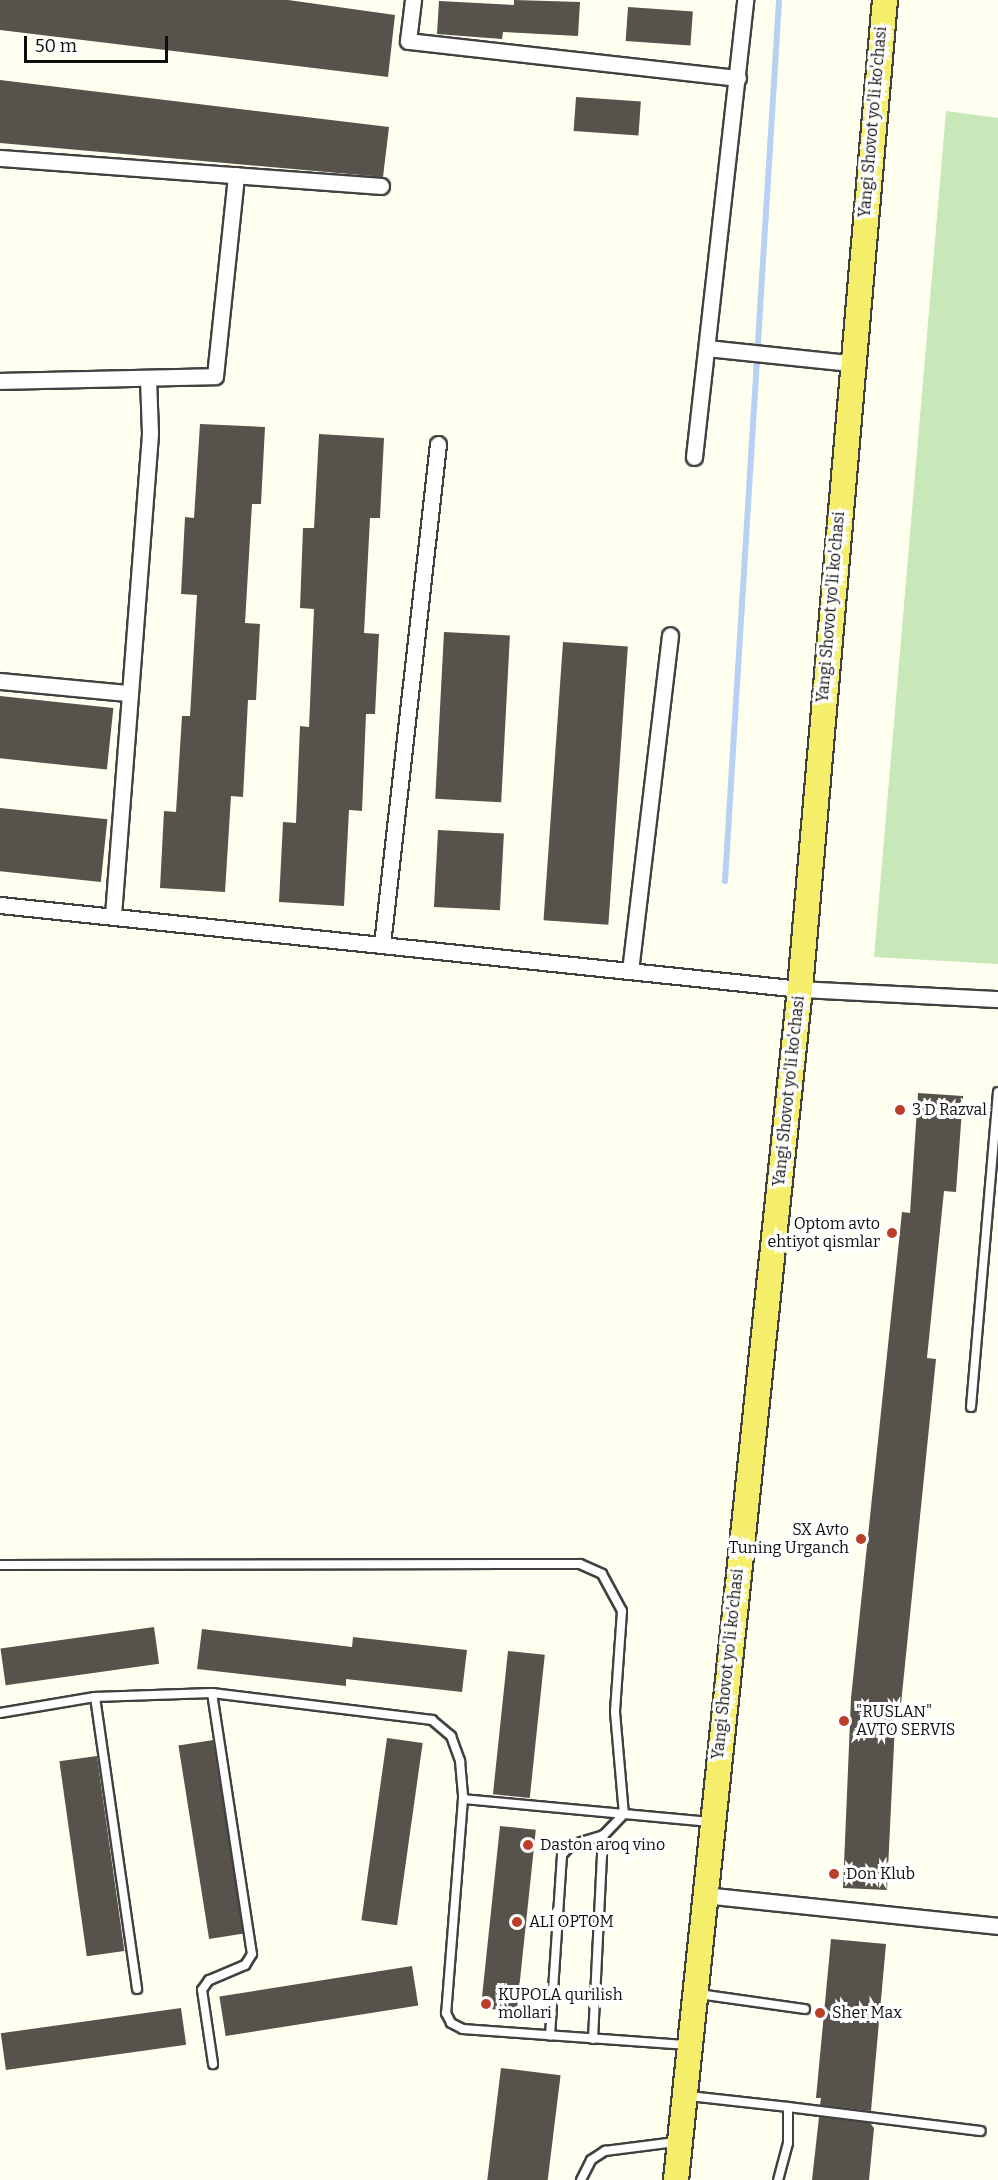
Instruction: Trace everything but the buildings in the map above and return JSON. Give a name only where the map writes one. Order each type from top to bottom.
[{"type":"main road","name":"Yangi Shovot yo'li ko'chasi","points":[[676,2180],[800,989],[850,363],[885,0]]},
{"type":"street","points":[[413,0],[408,41],[738,78]]},
{"type":"street","points":[[694,458],[745,0]]},
{"type":"street","points":[[0,158],[381,186]]},
{"type":"street","points":[[0,381],[215,376],[236,175]]},
{"type":"street","points":[[707,348],[850,363]]},
{"type":"street","points":[[113,915],[127,693],[150,433],[148,378]]},
{"type":"street","points":[[382,944],[438,444]]},
{"type":"street","points":[[630,970],[670,635]]},
{"type":"street","points":[[0,681],[127,693]]},
{"type":"street","points":[[0,905],[113,915],[800,989],[998,999]]},
{"type":"street","points":[[704,1895],[998,1926]]},
{"type":"lane","points":[[971,1407],[998,1092]]},
{"type":"lane","points":[[0,1565],[580,1564],[602,1574],[622,1611],[615,1712],[624,1814]]},
{"type":"lane","points":[[212,1692],[252,1954],[245,1965],[209,1980],[202,1990],[213,2064]]},
{"type":"lane","points":[[0,1713],[95,1697],[212,1692],[432,1720],[451,1736],[460,1761],[463,1799],[446,2013],[463,2029],[689,2045]]},
{"type":"lane","points":[[95,1697],[137,1989]]},
{"type":"lane","points":[[463,1799],[712,1822]]},
{"type":"lane","points":[[550,2036],[562,1855],[571,1845],[603,1835],[624,1814]]},
{"type":"lane","points":[[593,2039],[603,1835]]},
{"type":"lane","points":[[694,1994],[805,2009]]},
{"type":"lane","points":[[684,2095],[981,2131]]},
{"type":"lane","points":[[778,2180],[788,2143],[788,2107]]},
{"type":"lane","points":[[581,2180],[591,2160],[605,2151],[680,2141]]},
{"type":"green space","points":[[946,111],[998,118],[998,964],[874,957]]},
{"type":"waterway","points":[[725,881],[779,0]]},
{"type":"place","name":"3 D Razval","points":[[900,1110]]},
{"type":"place","name":"Optom avto ehtiyot qismlar","points":[[892,1233]]},
{"type":"place","name":"SX Avto Tuning Urganch","points":[[861,1539]]},
{"type":"place","name":"\"RUSLAN\" AVTO SERVIS","points":[[844,1721]]},
{"type":"place","name":"Daston aroq vino","points":[[528,1845]]},
{"type":"place","name":"Don Klub","points":[[834,1874]]},
{"type":"place","name":"ALI OPTOM","points":[[517,1922]]},
{"type":"place","name":"KUPOLA qurilish mollari","points":[[486,2004]]},
{"type":"place","name":"Sher Max","points":[[820,2013]]}]
